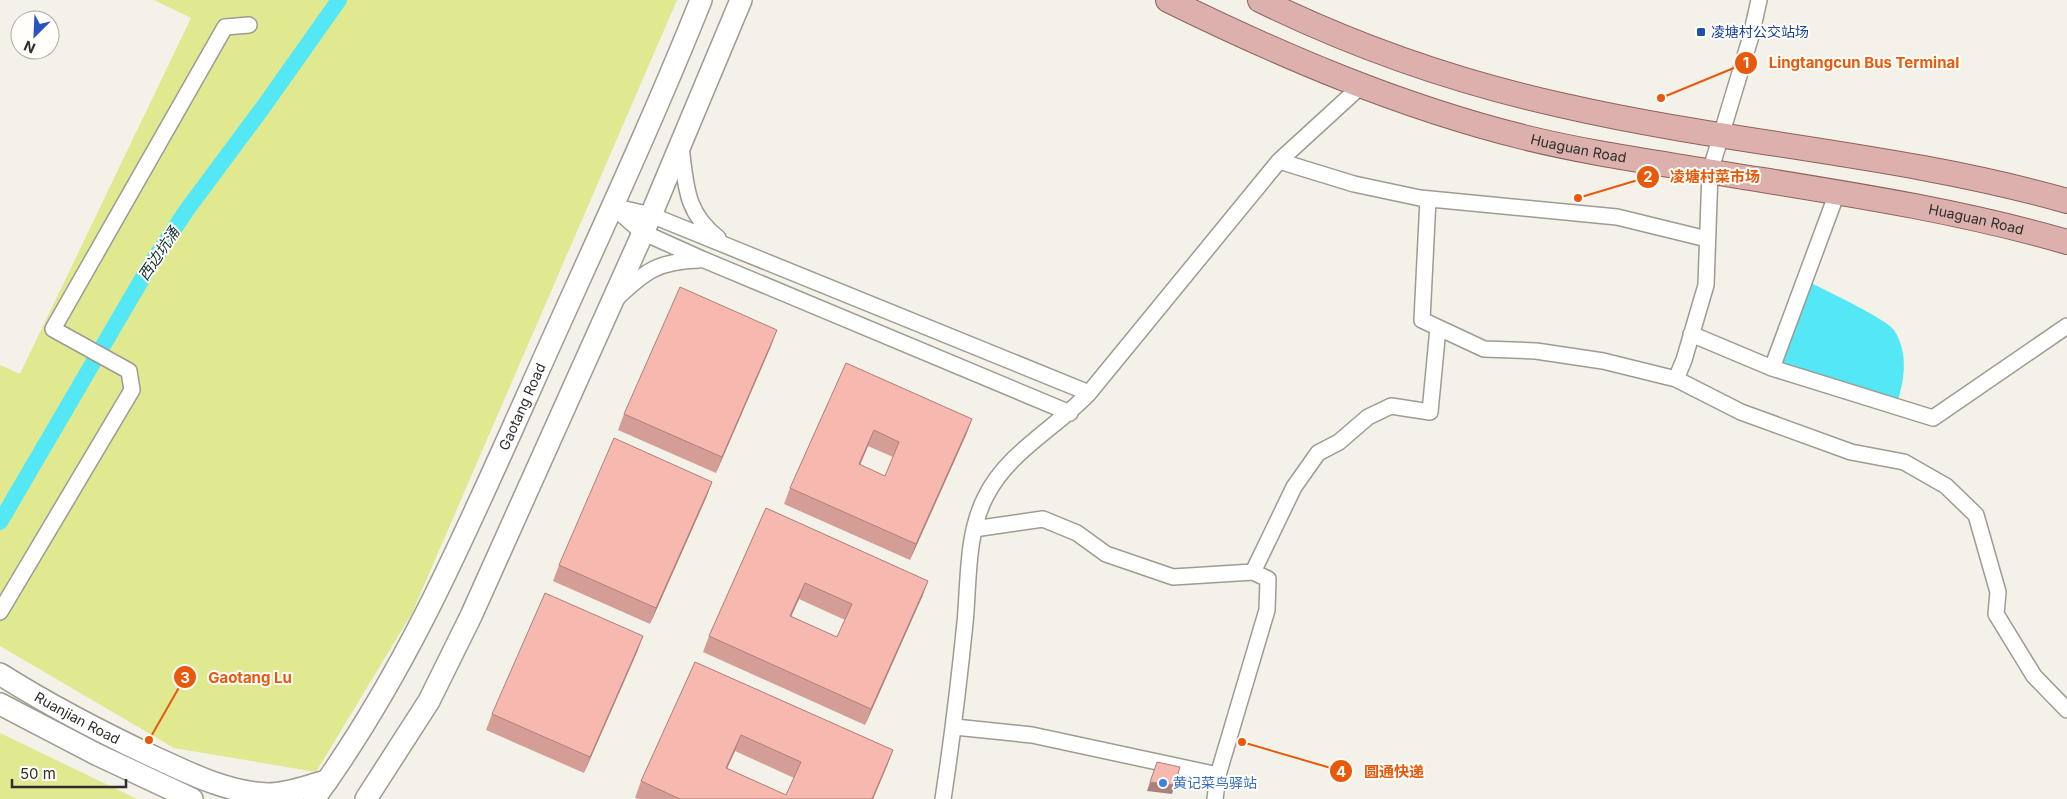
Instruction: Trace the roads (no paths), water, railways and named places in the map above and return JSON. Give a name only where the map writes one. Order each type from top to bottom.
[{"type":"main road","name":"Huaguan Road","points":[[1168,0],[1260,44],[1361,86],[1445,115],[1524,137],[1590,152],[1837,192],[1950,214],[2067,242]]},
{"type":"main road","points":[[1260,0],[1377,50],[1475,82],[1564,106],[1720,135],[1868,157],[1990,181],[2067,201]]},
{"type":"street","name":"Gaotang Road","points":[[314,799],[394,674],[430,608],[612,206],[701,0]]},
{"type":"street","points":[[366,799],[429,701],[471,616],[647,224],[741,0]]},
{"type":"street","points":[[1676,379],[1706,285],[1710,172],[1751,36],[1759,0]]},
{"type":"street","points":[[0,612],[132,390],[127,370],[53,329],[225,26],[249,24]]},
{"type":"street","points":[[943,799],[954,727],[974,529],[986,496],[1014,458],[1070,413],[1089,393],[1279,161],[1361,86]]},
{"type":"street","points":[[681,145],[690,202],[698,219],[729,246]]},
{"type":"street","points":[[1279,161],[1354,184],[1428,199],[1617,217],[1708,239]]},
{"type":"street","points":[[1772,368],[1837,192]]},
{"type":"street","points":[[1428,199],[1422,320],[1484,349],[1536,351],[1584,358],[1676,379],[1741,412],[1842,449],[1904,462],[1946,486],[1976,515],[1998,592],[1996,614],[2034,676],[2067,710]]},
{"type":"street","points":[[612,206],[647,224],[702,259],[1070,413]]},
{"type":"street","points":[[647,224],[729,246],[1089,393]]},
{"type":"street","points":[[610,304],[641,275],[652,268],[678,260],[702,259]]},
{"type":"street","points":[[1691,334],[1772,368],[1933,418],[2067,326]]},
{"type":"street","points":[[1253,572],[1294,487],[1318,453],[1339,442],[1368,417],[1391,406],[1430,412],[1438,328]]},
{"type":"street","points":[[974,529],[1043,520],[1077,532],[1106,554],[1173,577],[1253,572],[1268,579],[1267,610],[1218,775],[1215,799]]},
{"type":"street","name":"Ruanjian Road","points":[[0,674],[83,723],[176,767],[218,784],[248,792],[269,794],[292,792],[327,781]]},
{"type":"street","name":"Ruanjian Road","points":[[0,704],[98,756],[192,799]]},
{"type":"street","points":[[954,727],[1032,735],[1218,775]]},
{"type":"street","points":[[167,787],[176,767]]},
{"type":"water","points":[[1811,283],[1880,319],[1894,330],[1902,347],[1904,365],[1904,374],[1898,400],[1779,365]]},
{"type":"waterway","name":"西边坑涌","points":[[0,522],[149,267],[186,211],[264,106],[339,0]]},
{"type":"place","name":"凌塘村公交站场","points":[[1701,32]]},
{"type":"place","name":"Lingtangcun Bus Terminal","points":[[1661,98]]},
{"type":"place","name":"凌塘村菜市场","points":[[1578,198]]},
{"type":"place","name":"Gaotang Lu","points":[[149,740]]},
{"type":"place","name":"圆通快递","points":[[1242,742]]},
{"type":"place","name":"黄记菜鸟驿站","points":[[1163,783]]}]
